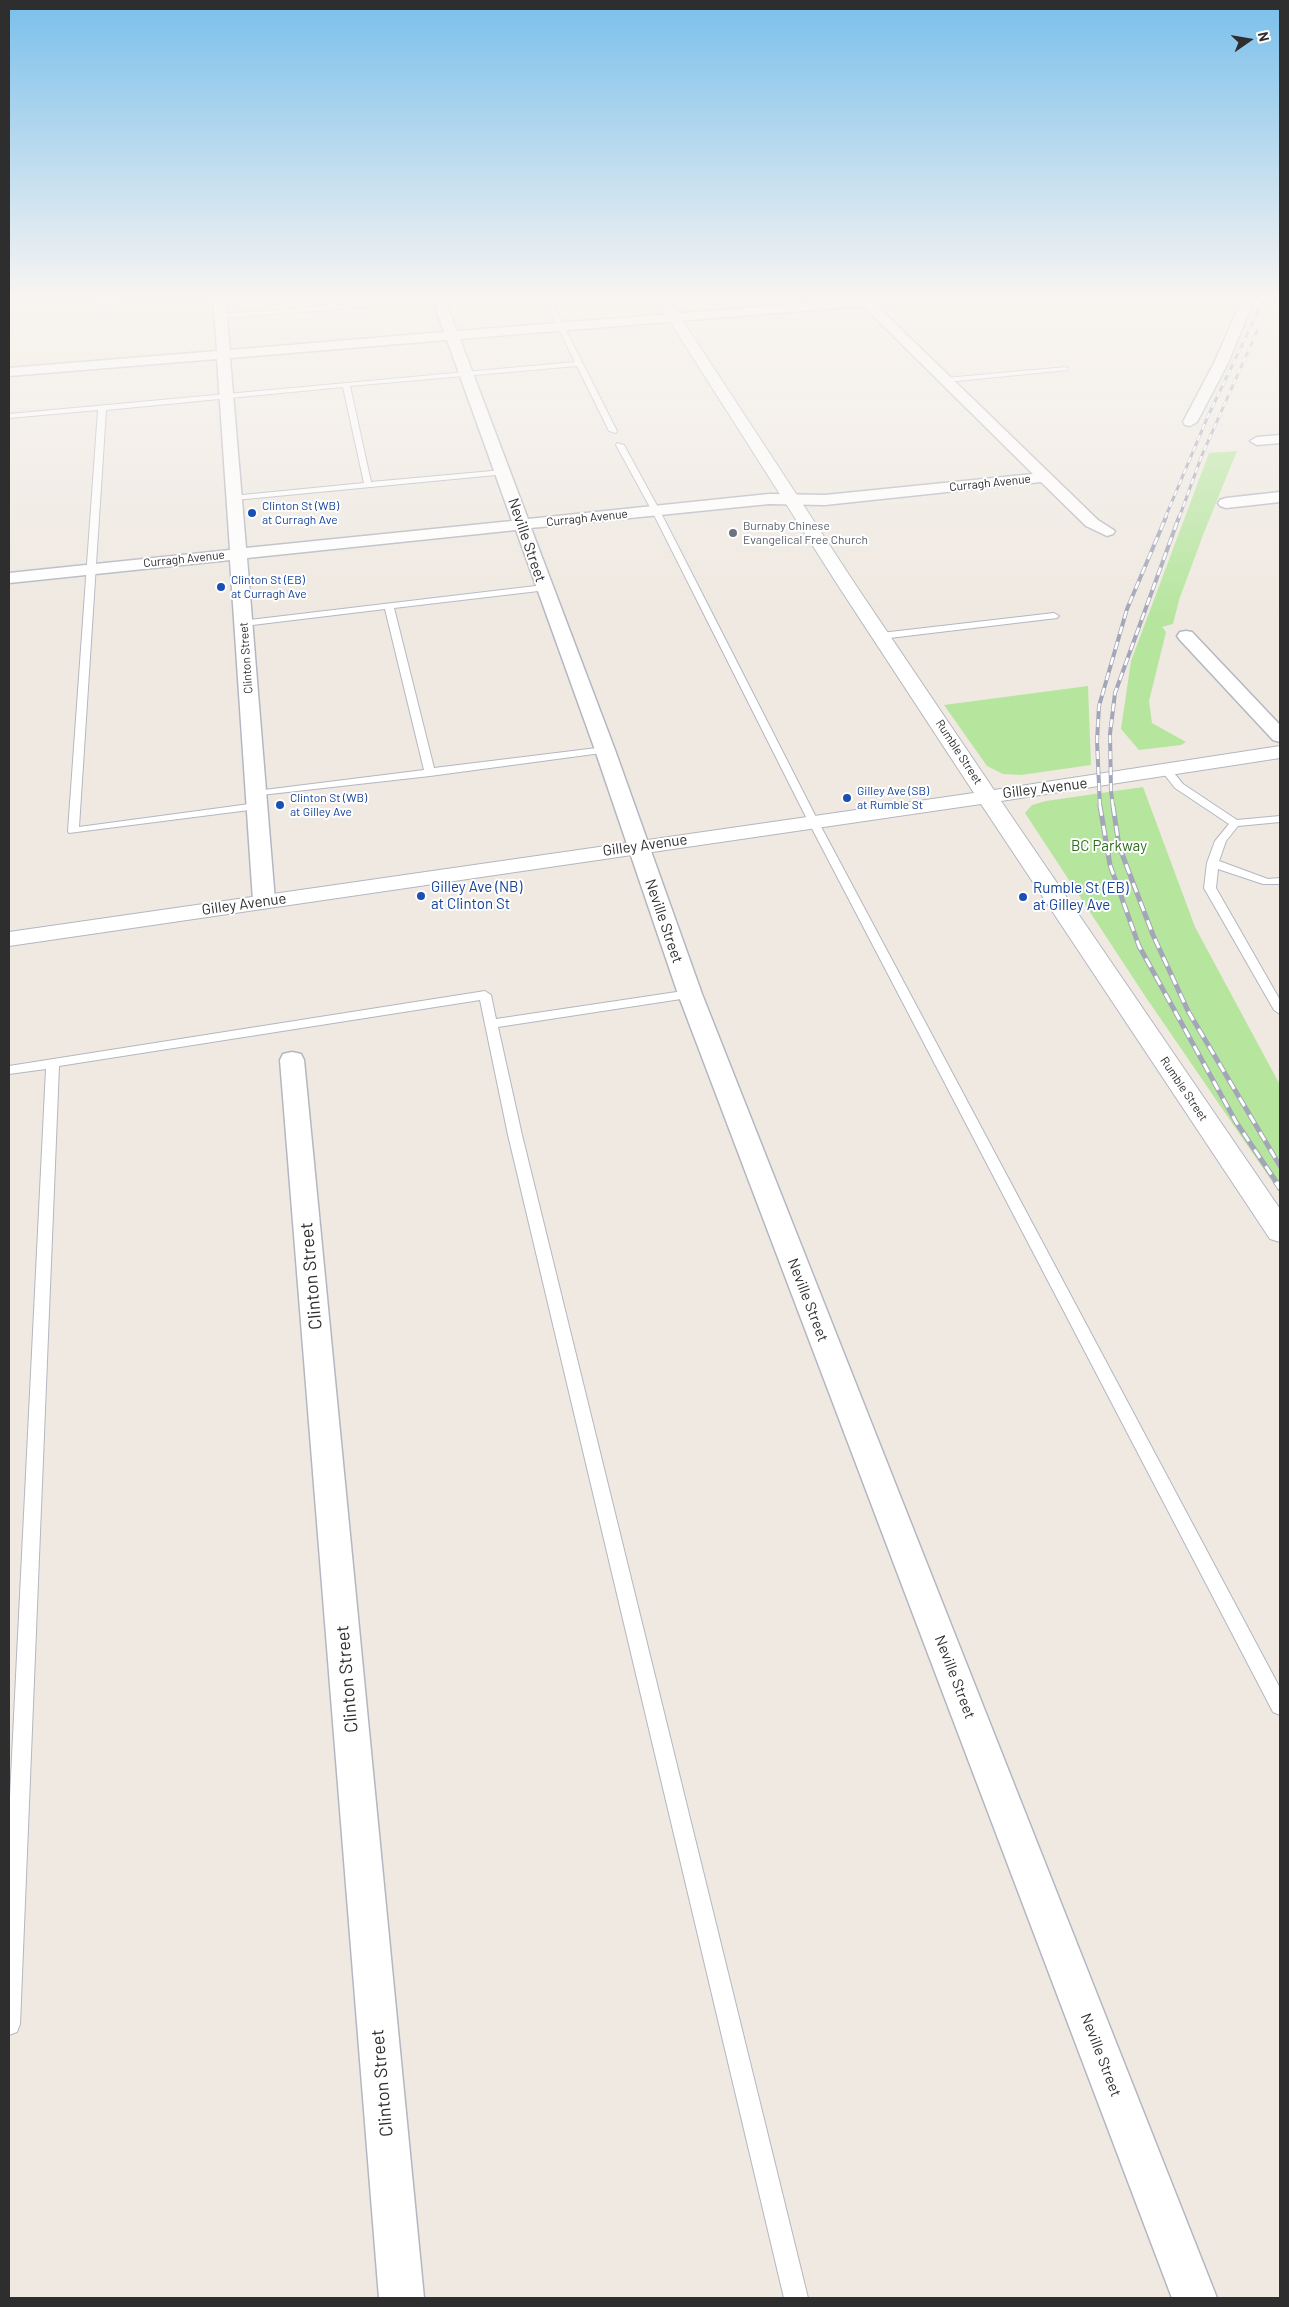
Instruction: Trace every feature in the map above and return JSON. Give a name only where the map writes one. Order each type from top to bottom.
[{"type":"street","name":"Clinton Street","points":[[227,403],[264,901]]},
{"type":"street","name":"Neville Street","points":[[477,403],[605,750],[690,994],[1195,2298]]},
{"type":"street","name":"Rumble Street","points":[[729,403],[987,796],[1280,1231]]},
{"type":"street","points":[[969,403],[1092,523],[1106,531]]},
{"type":"street","points":[[1190,422],[1200,403]]},
{"type":"street","points":[[1257,441],[1280,439]]},
{"type":"street","name":"Curragh Avenue","points":[[9,578],[769,498],[825,500],[1045,477]]},
{"type":"street","points":[[1226,503],[1280,497]]},
{"type":"street","points":[[1186,636],[1280,736]]},
{"type":"street","name":"Gilley Avenue","points":[[9,939],[638,846],[1105,780],[1165,768],[1280,752]]},
{"type":"street","name":"Clinton Street","points":[[292,1060],[402,2298]]},
{"type":"lane","points":[[9,416],[157,403]]},
{"type":"lane","points":[[350,403],[368,485]]},
{"type":"lane","points":[[599,403],[613,430]]},
{"type":"lane","points":[[102,408],[73,831],[257,800],[605,750]]},
{"type":"lane","points":[[620,445],[656,511],[813,821],[1280,1706]]},
{"type":"lane","points":[[235,498],[503,472]]},
{"type":"lane","points":[[244,623],[544,588]]},
{"type":"lane","points":[[389,606],[430,774]]},
{"type":"lane","points":[[881,636],[1054,616]]},
{"type":"lane","points":[[1165,768],[1180,786],[1235,823],[1280,819]]},
{"type":"lane","points":[[1235,823],[1221,841],[1213,863],[1210,888],[1280,1010]]},
{"type":"lane","points":[[1213,863],[1267,882],[1280,881]]},
{"type":"lane","points":[[492,1024],[690,994]]},
{"type":"lane","points":[[9,1070],[485,995],[517,1145],[796,2298]]},
{"type":"lane","points":[[9,2024],[52,1063]]},
{"type":"green space","points":[[1237,451],[1203,535],[1179,600],[1173,624],[1162,627],[1166,632],[1149,701],[1152,723],[1186,742],[1181,745],[1139,750],[1121,729],[1131,661],[1209,453]]},
{"type":"green space","points":[[1088,686],[1091,765],[1021,775],[1003,774],[987,766],[944,705]]},
{"type":"green space","name":"BC Parkway","points":[[1143,787],[1195,927],[1280,1085],[1280,1193],[1145,996],[1025,813],[1032,805],[1046,801]]},
{"type":"railway","points":[[1165,518],[1214,403]]},
{"type":"railway","points":[[1179,518],[1202,455],[1225,403]]},
{"type":"railway","points":[[1100,807],[1097,741],[1099,706],[1127,609],[1166,517]]},
{"type":"railway","points":[[1113,807],[1110,734],[1115,693],[1179,517]]},
{"type":"railway","points":[[1100,806],[1110,865],[1139,946],[1236,1122],[1277,1183]]},
{"type":"railway","points":[[1113,806],[1119,846],[1153,935],[1188,1011],[1280,1166]]},
{"type":"railway","points":[[1276,1182],[1280,1188]]},
{"type":"place","name":"Clinton St (WB) at Curragh Ave","points":[[252,513]]},
{"type":"place","name":"Burnaby Chinese Evangelical Free Church","points":[[733,533]]},
{"type":"place","name":"Clinton St (EB) at Curragh Ave","points":[[221,587]]},
{"type":"place","name":"Gilley Ave (SB) at Rumble St","points":[[847,798]]},
{"type":"place","name":"Clinton St (WB) at Gilley Ave","points":[[280,805]]},
{"type":"place","name":"Gilley Ave (NB) at Clinton St","points":[[421,896]]},
{"type":"place","name":"Rumble St (EB) at Gilley Ave","points":[[1023,897]]}]
